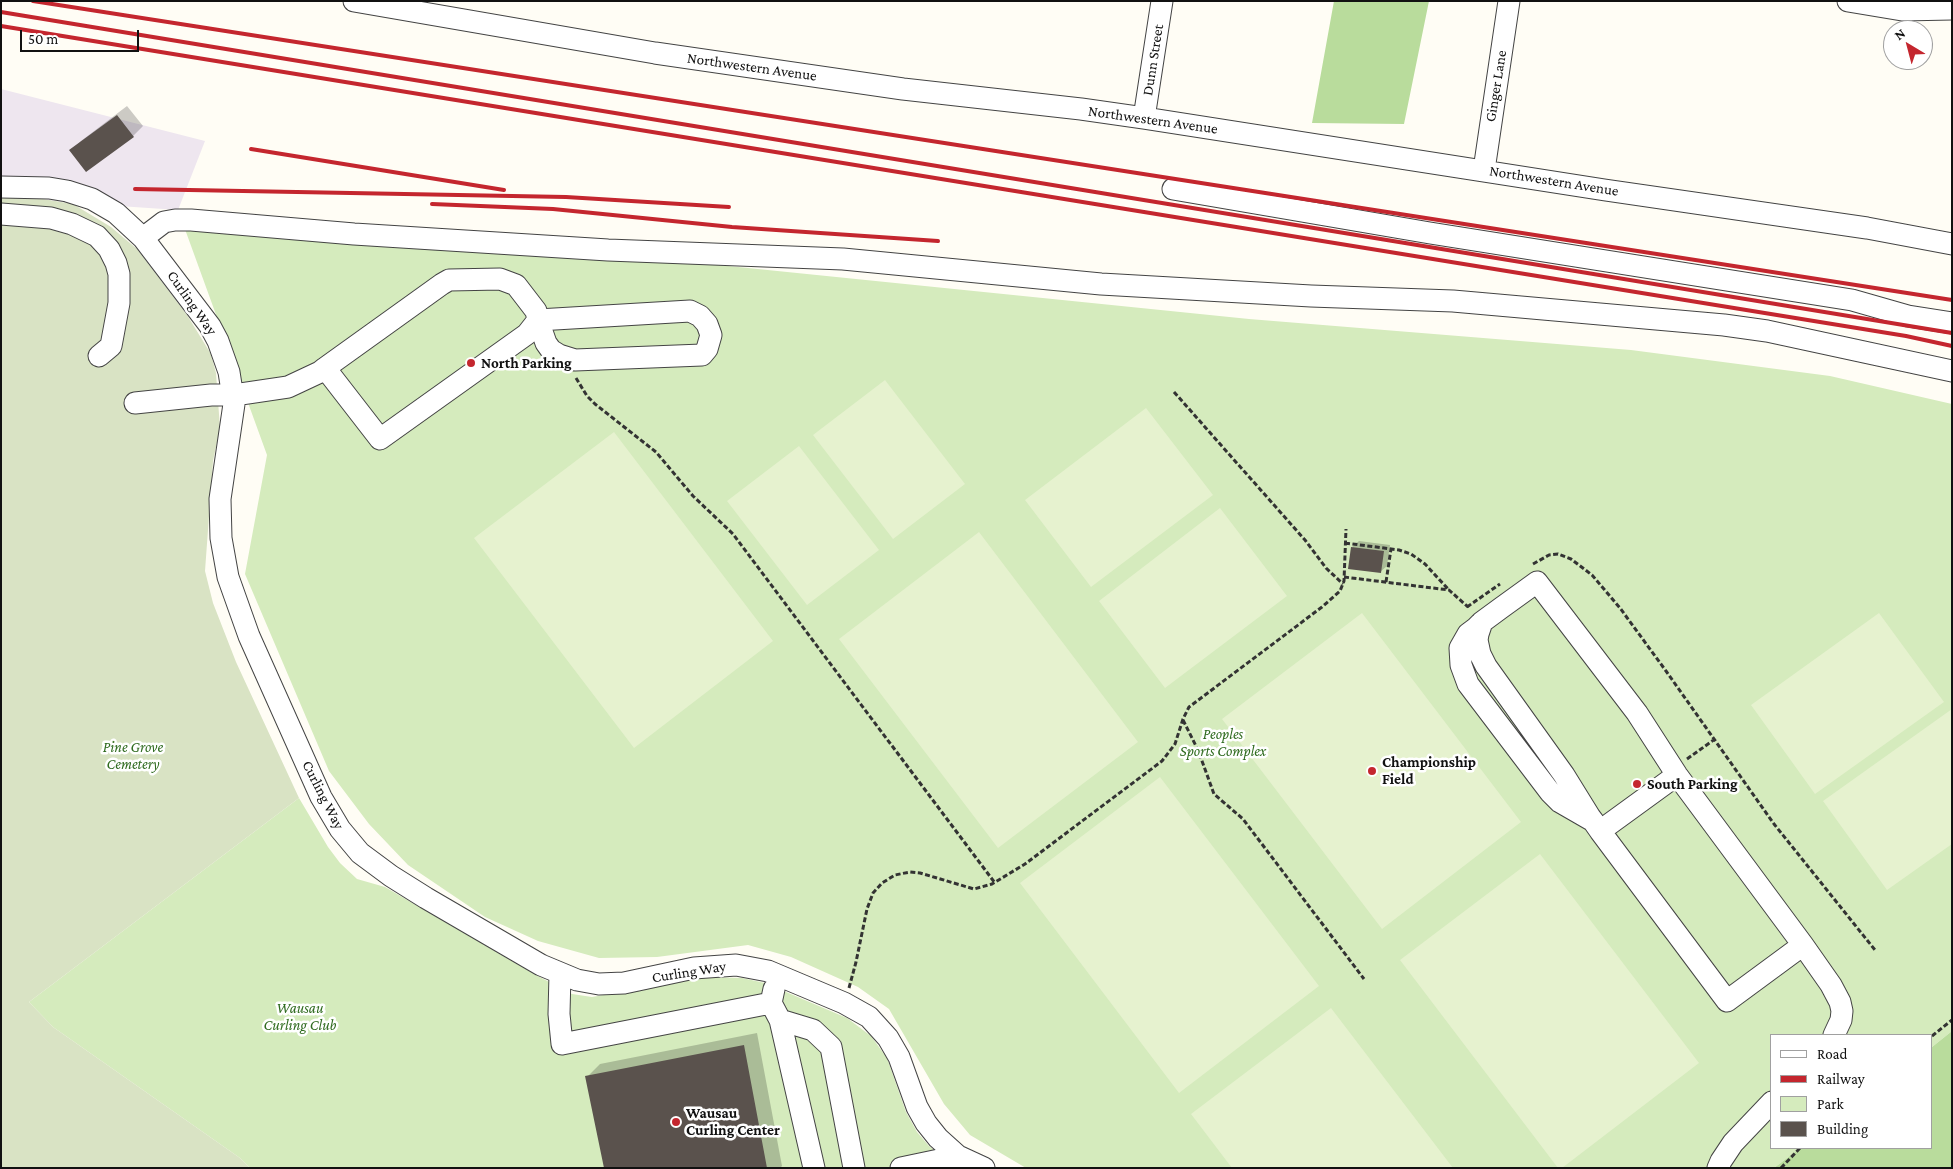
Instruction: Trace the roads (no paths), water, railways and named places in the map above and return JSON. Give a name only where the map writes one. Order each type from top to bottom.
[{"type":"street","name":"Northwestern Avenue","points":[[354,1],[412,6],[655,53],[903,89],[1144,118],[1907,234],[1952,244]]},
{"type":"street","name":"Dunn Street","points":[[1144,118],[1162,1]]},
{"type":"street","name":"Ginger Lane","points":[[1484,170],[1509,1]]},
{"type":"street","points":[[1848,1],[1902,10],[1952,9]]},
{"type":"street","name":"Curling Way","points":[[1,187],[49,188],[85,196],[116,213],[143,238],[210,326],[223,353],[234,395],[233,422],[220,499],[221,538],[232,594],[327,809],[352,845],[365,858],[384,872],[529,958],[560,974],[588,982],[611,984],[634,982],[694,968],[724,965],[747,966],[777,975],[842,1002],[869,1018],[888,1038],[900,1057],[921,1114],[938,1138],[958,1156],[984,1168]]},
{"type":"street","points":[[1173,189],[1430,233],[1852,300],[1908,316],[1952,323]]},
{"type":"street","points":[[1,214],[51,218],[72,224],[97,236],[109,249],[116,262],[119,274],[119,303],[112,346],[99,356]]},
{"type":"street","points":[[143,238],[164,222],[191,220],[354,234],[608,250],[843,259],[1110,284],[1311,296],[1452,301],[1724,325],[1777,333],[1952,371]]},
{"type":"street","points":[[135,403],[211,395],[234,395],[288,387],[325,368],[449,280],[500,279],[516,285],[536,311],[538,320],[546,343],[551,350],[566,358],[575,360],[702,355],[707,349],[711,335],[707,324],[700,316],[690,311],[538,320],[527,334],[380,439],[325,368]]},
{"type":"street","points":[[1803,945],[1727,1001],[1597,826],[1554,797],[1465,679],[1460,665],[1460,648],[1464,638],[1482,622],[1537,582],[1638,713],[1675,772],[1803,945],[1831,985],[1840,1002],[1842,1016],[1835,1034]]},
{"type":"street","points":[[1597,826],[1675,772]]},
{"type":"street","points":[[560,974],[559,1014],[562,1044],[776,1011],[814,1030],[831,1047],[854,1168]]},
{"type":"street","points":[[777,975],[776,1011],[814,1168]]},
{"type":"street","points":[[1718,1168],[1733,1143],[1770,1104]]},
{"type":"street","points":[[901,1168],[958,1156]]},
{"type":"railway","points":[[33,1],[1952,300]]},
{"type":"railway","points":[[1,12],[1952,333]]},
{"type":"railway","points":[[1,26],[1906,336],[1952,346]]},
{"type":"railway","points":[[251,149],[504,190]]},
{"type":"railway","points":[[135,189],[566,197],[729,207]]},
{"type":"railway","points":[[432,204],[553,209],[732,227],[938,241]]},
{"type":"place","name":"North Parking","points":[[471,363]]},
{"type":"place","name":"Championship Field","points":[[1372,771]]},
{"type":"place","name":"South Parking","points":[[1637,784]]},
{"type":"place","name":"Wausau Curling Center","points":[[676,1122]]},
{"type":"park label","name":"Peoples Sports Complex","points":[[1223,742]]},
{"type":"park label","name":"Pine Grove Cemetery","points":[[133,756]]},
{"type":"park label","name":"Wausau Curling Club","points":[[300,1016]]}]
